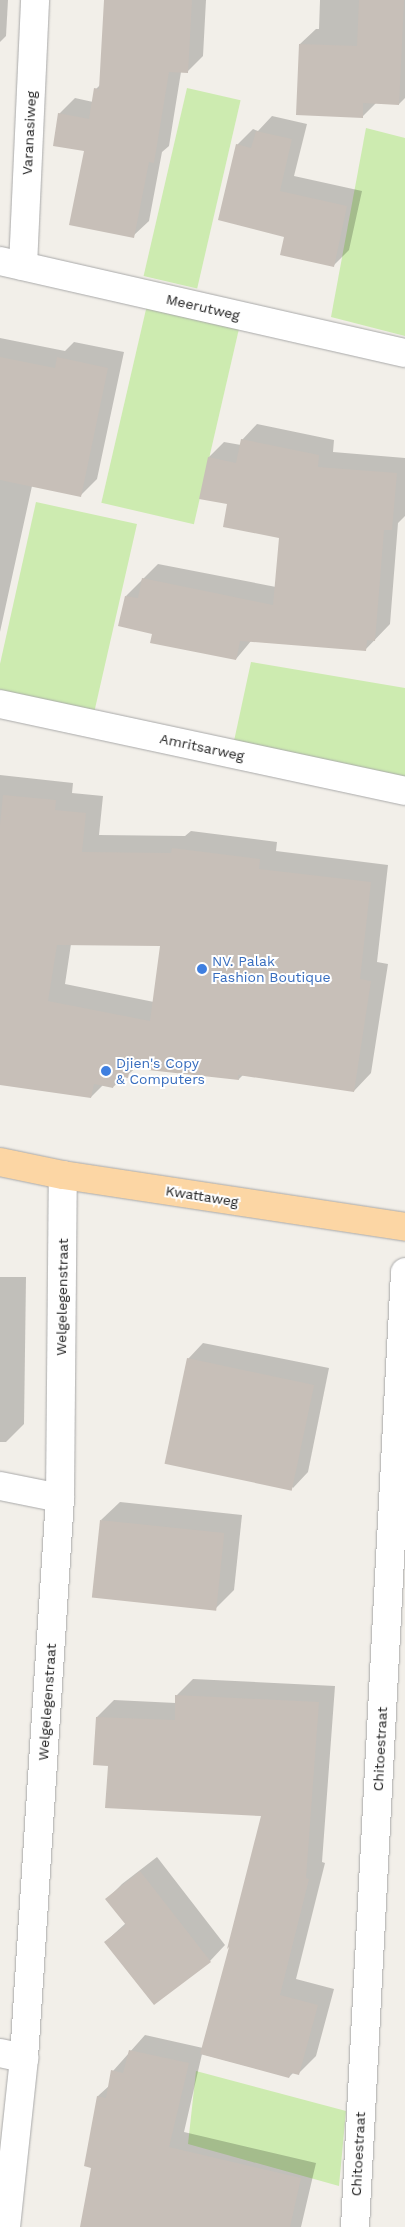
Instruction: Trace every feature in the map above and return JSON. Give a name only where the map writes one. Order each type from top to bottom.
[{"type":"main road","name":"Kwattaweg","points":[[0,1162],[63,1175],[405,1227]]},
{"type":"street","name":"Varanasiweg","points":[[12,263],[35,0]]},
{"type":"street","name":"Meerutweg","points":[[12,263],[405,353]]},
{"type":"street","name":"Amritsarweg","points":[[0,704],[405,791]]},
{"type":"street","name":"Welgelegenstraat","points":[[6,2227],[12,2056],[60,1498],[63,1175]]},
{"type":"street","name":"Chitoestraat","points":[[355,2227],[405,1272]]},
{"type":"street","points":[[0,1486],[60,1498]]},
{"type":"green space","points":[[187,88],[241,100],[197,288],[144,276]]},
{"type":"green space","points":[[366,128],[405,138],[405,336],[331,317]]},
{"type":"green space","points":[[147,305],[240,326],[194,524],[101,503]]},
{"type":"green space","points":[[36,502],[137,524],[94,713],[0,692],[0,664]]},
{"type":"green space","points":[[251,662],[405,688],[405,779],[234,741]]},
{"type":"green space","points":[[196,2071],[346,2111],[339,2186],[188,2144]]},
{"type":"building","points":[[104,0],[192,0],[188,73],[169,72],[154,163],[149,162],[134,238],[69,225],[84,151],[53,146],[58,113],[89,119],[94,88],[99,89]]},
{"type":"building","points":[[359,0],[404,0],[399,105],[363,103],[363,118],[296,115],[299,44],[357,46]]},
{"type":"building","points":[[256,131],[292,139],[280,191],[347,206],[334,267],[280,255],[284,237],[218,220],[236,144],[251,148]]},
{"type":"building","points":[[0,357],[55,368],[57,357],[108,368],[81,497],[0,480]]},
{"type":"building","points":[[241,439],[319,455],[318,467],[397,473],[392,530],[384,530],[375,641],[367,640],[366,651],[240,641],[236,660],[150,643],[152,634],[118,626],[125,596],[138,598],[142,578],[273,605],[279,538],[223,527],[227,504],[199,499],[208,457],[236,463]]},
{"type":"building","points":[[3,795],[56,800],[55,810],[86,813],[82,852],[171,853],[172,848],[260,859],[259,869],[371,882],[360,979],[371,981],[354,1092],[238,1075],[239,1080],[130,1068],[128,1078],[116,1076],[113,1088],[94,1084],[91,1098],[0,1085],[0,825]],"holes":[[[57,945],[160,946],[150,1021],[48,1001]]]},
{"type":"building","points":[[187,1358],[314,1385],[292,1491],[165,1464]]},
{"type":"building","points":[[100,1520],[224,1533],[216,1611],[92,1598]]},
{"type":"building","points":[[175,1695],[319,1702],[306,1878],[309,1879],[280,1995],[318,2005],[299,2075],[291,2073],[289,2078],[200,2054],[229,1947],[227,1949],[261,1816],[105,1808],[108,1766],[93,1765],[96,1717],[175,1720]]},
{"type":"building","points":[[140,1871],[211,1962],[154,2005],[104,1942],[126,1925],[105,1899]]},
{"type":"building","points":[[129,2050],[189,2063],[169,2147],[301,2178],[290,2227],[80,2227],[91,2168],[84,2166],[97,2096],[106,2098],[111,2070],[123,2073]]},
{"type":"place","name":"NV. Palak Fashion Boutique","points":[[202,969]]},
{"type":"place","name":"Djien's Copy & Computers","points":[[106,1071]]}]
